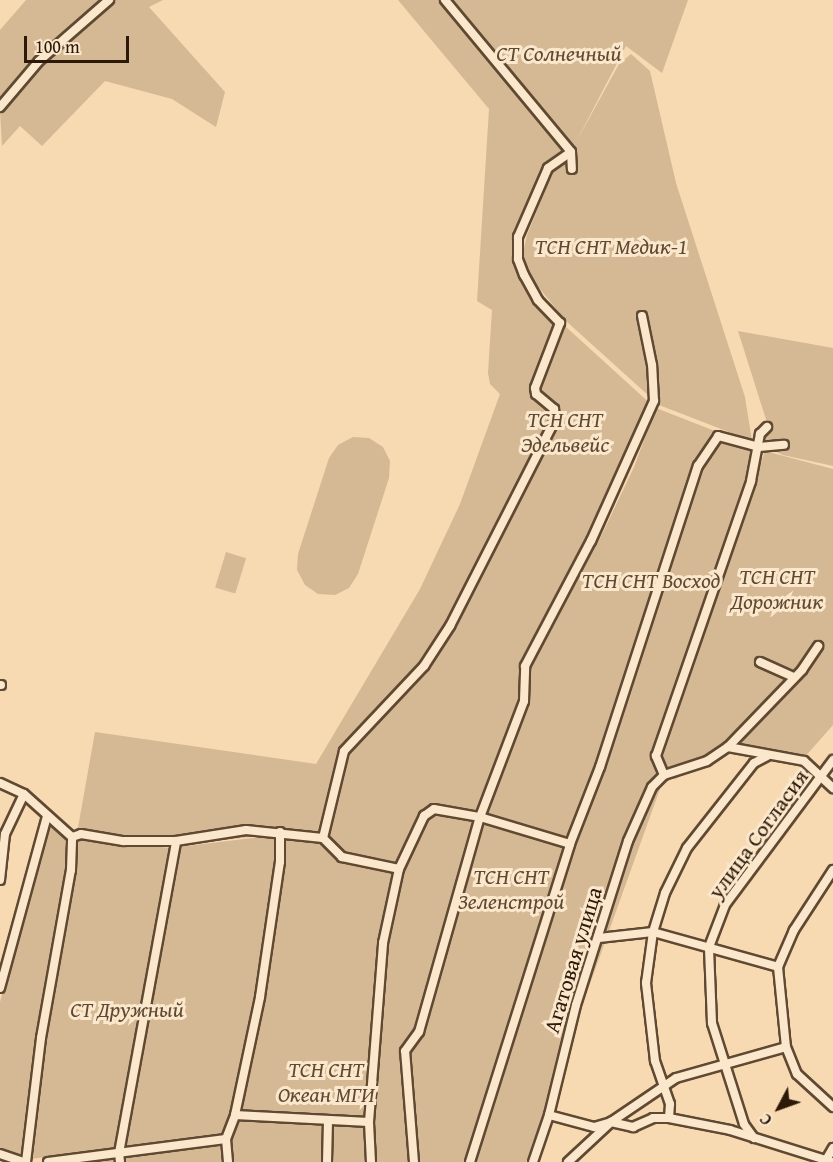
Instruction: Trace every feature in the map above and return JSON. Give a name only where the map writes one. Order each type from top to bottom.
[{"type":"street","points":[[0,107],[39,61],[109,0]]},
{"type":"street","points":[[445,0],[571,152],[572,169]]},
{"type":"street","points":[[323,838],[341,765],[351,742],[424,666],[450,626],[555,420],[555,409],[536,394],[535,388],[560,323],[538,300],[524,275],[518,259],[518,237],[548,168],[571,152]]},
{"type":"street","points":[[414,1162],[405,1051],[419,1032],[480,817],[524,701],[525,666],[591,541],[654,401],[652,365],[642,316]]},
{"type":"street","points":[[767,427],[760,434],[759,447],[729,550],[656,756],[664,775],[707,761],[728,747],[794,677],[818,646]]},
{"type":"street","points":[[470,1162],[570,844],[600,767],[698,466],[718,436],[759,447],[784,445]]},
{"type":"street","points":[[760,662],[794,677]]},
{"type":"street","points":[[728,747],[804,761],[833,788]]},
{"type":"street","points":[[669,1118],[670,1104],[655,1061],[646,983],[653,932],[665,893],[687,848],[754,763],[767,756]]},
{"type":"street","name":"улица Согласия","points":[[754,1138],[744,1124],[712,1023],[709,947],[726,905],[784,823],[823,777],[833,760]]},
{"type":"street","name":"Агатовая улица","points":[[533,1162],[549,1115],[576,1005],[628,841],[652,787],[664,775]]},
{"type":"street","points":[[0,783],[24,794],[47,816],[76,836],[123,841],[176,841],[246,830],[280,832],[323,838],[342,856],[399,869]]},
{"type":"street","points":[[0,880],[5,834],[24,794]]},
{"type":"street","points":[[371,1162],[369,1122],[383,943],[399,869],[427,812],[434,809],[480,817],[570,844]]},
{"type":"street","points":[[0,988],[47,816]]},
{"type":"street","points":[[228,1162],[226,1139],[236,1115],[262,986],[280,862],[280,832]]},
{"type":"street","points":[[0,1154],[24,1162],[41,1038],[76,836]]},
{"type":"street","points":[[120,1158],[176,841]]},
{"type":"street","points":[[833,870],[794,930],[778,967],[786,1047],[797,1074],[833,1107]]},
{"type":"street","points":[[599,938],[653,932],[778,967]]},
{"type":"street","points":[[568,1162],[611,1122],[676,1078],[786,1047]]},
{"type":"street","points":[[236,1115],[369,1122]]},
{"type":"street","points":[[549,1115],[594,1127],[611,1122],[633,1127],[653,1118],[669,1118],[754,1138],[829,1161],[833,1148]]},
{"type":"street","points":[[327,1162],[328,1121]]},
{"type":"street","points":[[48,1162],[120,1158],[226,1139]]},
{"type":"green space","points":[[26,0],[163,0],[149,7],[225,92],[216,127],[172,99],[105,81],[42,146],[20,126],[2,146],[0,111],[43,61],[0,109],[0,30]]},
{"type":"green space","points":[[398,0],[688,0],[662,73],[626,46],[575,144],[619,64],[631,54],[650,71],[676,183],[745,397],[752,441],[659,405],[566,321],[531,278],[522,257],[527,235],[553,171],[564,158],[551,168],[529,214],[514,267],[565,326],[654,407],[597,545],[634,467],[656,408],[761,449],[689,672],[765,451],[833,469],[833,725],[803,759],[731,751],[675,779],[665,775],[526,1162],[231,1162],[229,1139],[272,922],[285,833],[171,846],[77,833],[95,732],[316,764],[420,589],[460,504],[500,394],[490,384],[488,373],[492,310],[477,301],[489,109]]},
{"type":"green space","points":[[738,331],[833,348],[833,466],[783,455],[761,444],[762,434],[769,429]]},
{"type":"green space","points":[[353,437],[369,438],[383,447],[390,461],[389,478],[358,574],[349,588],[335,595],[318,594],[305,585],[297,570],[298,554],[329,458],[338,445]]},
{"type":"green space","points":[[226,552],[246,558],[235,594],[215,587]]},
{"type":"green space","name":"СТ Дружный","points":[[48,821],[76,839],[171,848],[277,835],[262,973],[233,1116],[222,1135],[30,1159],[0,1151],[0,1002]]},
{"type":"green space","points":[[224,1141],[226,1162],[69,1162]]},
{"type":"park label","name":"СТ Солнечный","points":[[559,54]]},
{"type":"park label","name":"ТСН СНТ Медик-1","points":[[611,247]]},
{"type":"park label","name":"ТСН СНТ Эдельвейс","points":[[565,432]]},
{"type":"park label","name":"ТСН СНТ Восход","points":[[651,581]]},
{"type":"park label","name":"ТСН СНТ Дорожник","points":[[777,588]]},
{"type":"park label","name":"ТСН СНТ Зеленстрой","points":[[511,888]]},
{"type":"park label","name":"ТСН СНТ Океан МГИ","points":[[326,1082]]}]
